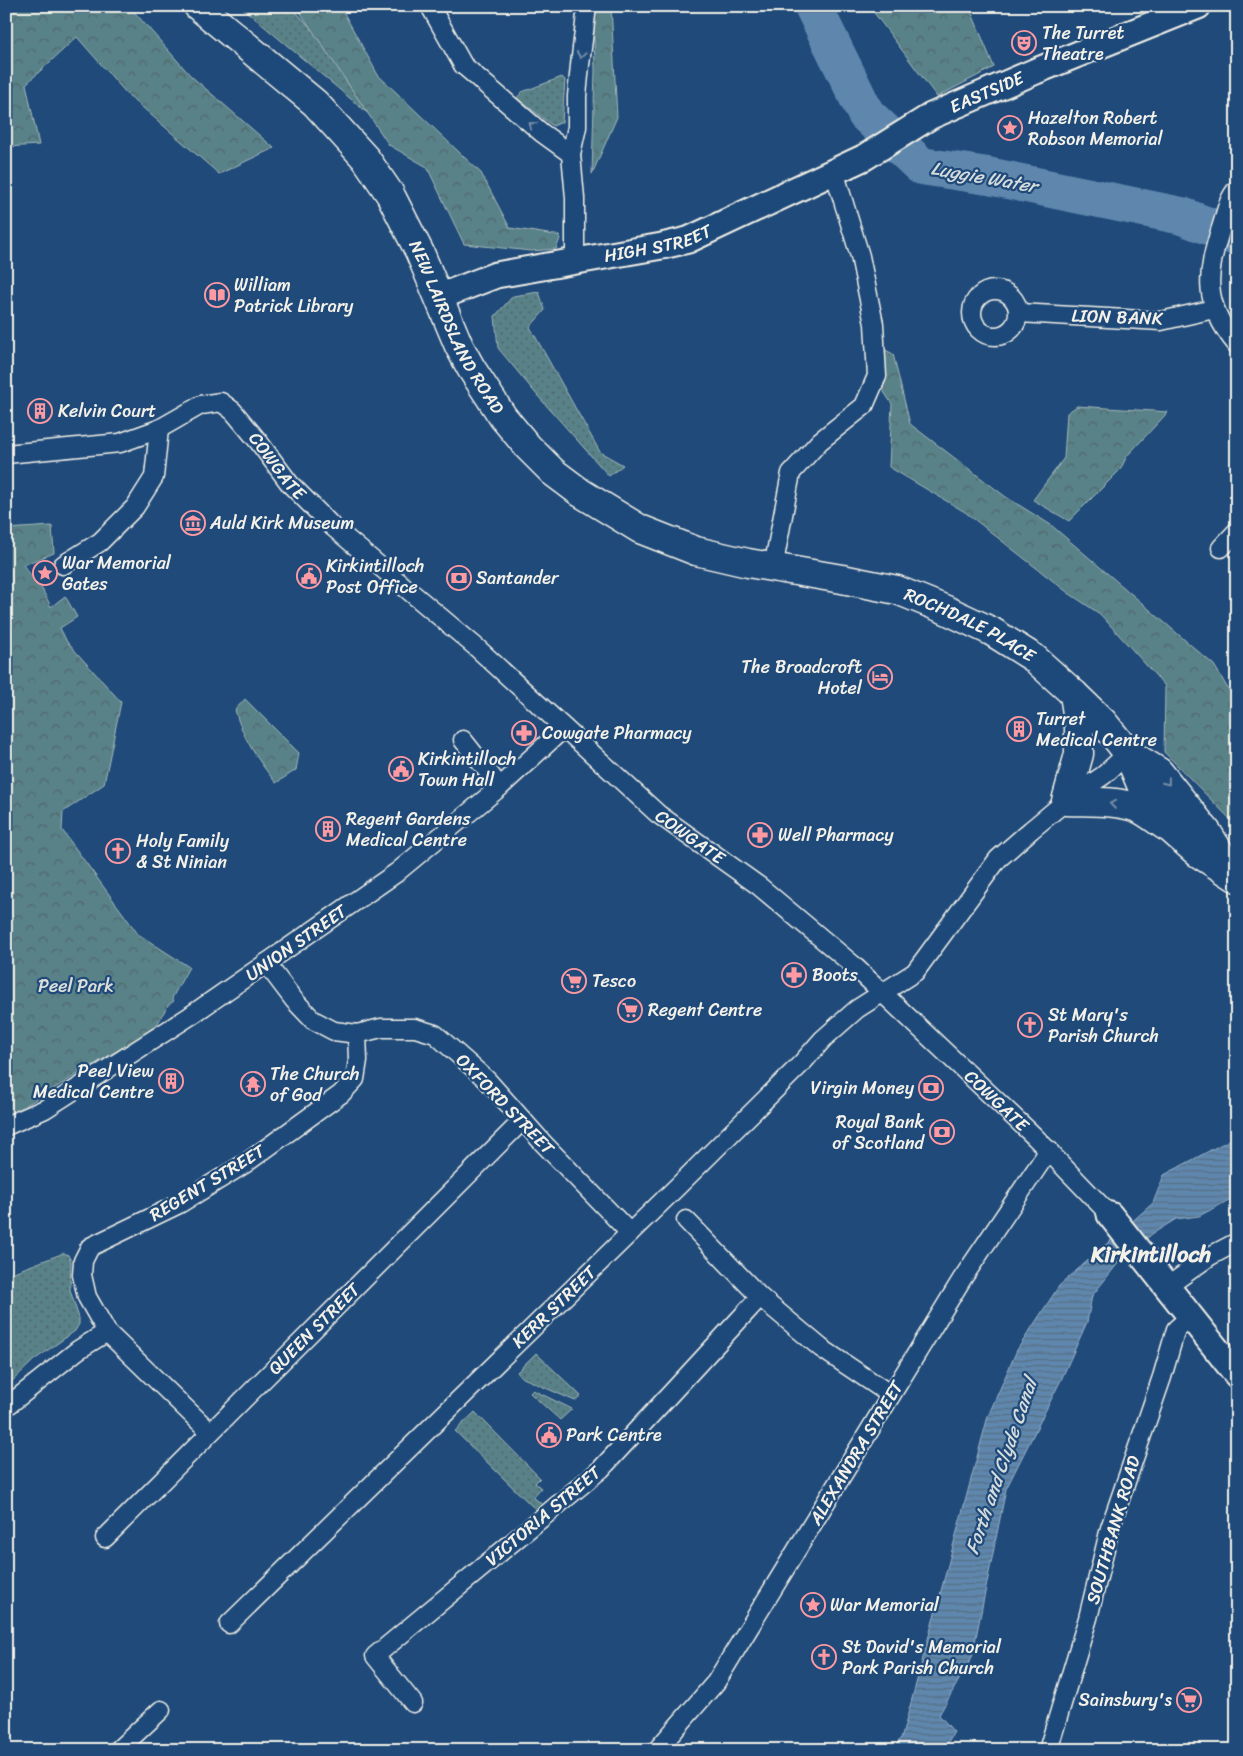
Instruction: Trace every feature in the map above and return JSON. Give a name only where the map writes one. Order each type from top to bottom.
[{"type":"main road","name":"NEW LAIRDSLAND ROAD","points":[[198,6],[315,103],[366,159],[390,194],[424,262],[458,346],[470,368],[503,417],[528,447],[554,472],[581,493],[640,529],[696,551],[773,568]]},
{"type":"main road","name":"ROCHDALE PLACE","points":[[773,568],[897,590],[991,631],[1034,658],[1110,730],[1128,754]]},
{"type":"main road","points":[[1074,694],[1080,726],[1079,754],[1066,801],[1107,803],[1138,808],[1236,877]]},
{"type":"main road","points":[[1128,754],[1142,787],[1172,831]]},
{"type":"main road","points":[[1128,754],[1159,772],[1207,832],[1236,877]]},
{"type":"street","points":[[430,6],[463,65],[542,133],[571,154]]},
{"type":"street","points":[[575,261],[575,198],[571,154],[577,127],[577,96],[587,6]]},
{"type":"street","name":"EASTSIDE","points":[[865,157],[931,116],[1188,8]]},
{"type":"street","name":"HIGH STREET","points":[[439,297],[496,275],[688,240],[865,157]]},
{"type":"street","points":[[773,568],[791,473],[820,441],[864,406],[877,376],[874,324],[860,256],[834,171]]},
{"type":"street","points":[[1234,192],[1217,239],[1209,286],[1214,309],[1223,328],[1237,345]]},
{"type":"street","name":"LION BANK","points":[[1019,313],[1161,321],[1214,309]]},
{"type":"street","name":"COWGATE","points":[[159,429],[202,405],[221,402],[233,412],[258,441],[290,484],[333,527],[476,647],[658,814],[759,886],[852,964],[1049,1150],[1110,1215],[1237,1375]]},
{"type":"street","points":[[6,454],[120,443],[159,429],[154,477],[135,507],[100,542],[63,565]]},
{"type":"street","points":[[1221,548],[1237,531]]},
{"type":"street","name":"UNION STREET","points":[[6,1126],[45,1109],[190,1016],[396,873],[500,787],[564,728]]},
{"type":"street","points":[[463,740],[500,787]]},
{"type":"street","name":"KERR STREET","points":[[229,1624],[630,1233],[823,1039],[857,1009],[915,972],[998,859],[1066,801],[1104,775],[1128,754]]},
{"type":"street","name":"OXFORD STREET","points":[[266,964],[294,1000],[313,1020],[334,1031],[356,1034],[381,1028],[415,1028],[435,1034],[487,1080],[630,1233]]},
{"type":"street","name":"REGENT STREET","points":[[210,1432],[107,1332],[87,1297],[82,1276],[83,1261],[90,1247],[179,1204],[238,1168],[341,1094],[355,1079],[358,1060],[356,1034]]},
{"type":"street","name":"QUEEN STREET","points":[[105,1538],[523,1120]]},
{"type":"street","name":"ALEXANDRA STREET","points":[[657,1750],[716,1682],[982,1248],[1049,1150]]},
{"type":"street","points":[[686,1220],[760,1297],[821,1348],[891,1395]]},
{"type":"street","points":[[1162,1279],[1237,1242]]},
{"type":"street","name":"VICTORIA STREET","points":[[413,1703],[375,1656],[601,1469],[760,1297]]},
{"type":"street","name":"SOUTHBANK ROAD","points":[[1048,1750],[1088,1618],[1113,1519],[1162,1377],[1176,1329],[1190,1317]]},
{"type":"street","points":[[6,1407],[78,1350],[107,1332]]},
{"type":"street","points":[[118,1750],[161,1710]]},
{"type":"green space","points":[[6,6],[129,6],[191,76],[274,148],[219,174],[127,94],[77,37],[26,84],[39,145],[6,147]]},
{"type":"green space","points":[[240,6],[291,6],[327,46],[390,132]]},
{"type":"green space","points":[[296,6],[340,6],[378,75],[481,173],[510,228],[561,236],[556,249],[531,251],[464,244],[427,167],[389,145]]},
{"type":"green space","points":[[593,6],[611,6],[617,117],[592,174],[595,70]]},
{"type":"green space","points":[[869,6],[969,6],[994,67],[937,97]]},
{"type":"green space","points":[[562,77],[565,80],[562,122],[553,126],[517,98],[522,92]]},
{"type":"green space","points":[[539,292],[545,310],[530,327],[600,452],[623,465],[609,476],[498,348],[495,316],[513,296]]},
{"type":"green space","points":[[880,347],[893,354],[910,424],[1006,497],[1051,525],[1214,665],[1237,704],[1237,826],[1164,752],[1165,686],[1100,614],[1067,592],[965,512],[889,467],[892,404],[884,392]]},
{"type":"green space","points":[[1077,406],[1168,412],[1127,456],[1120,470],[1069,521],[1033,500],[1064,458],[1067,413]]},
{"type":"green space","name":"Peel Park","points":[[52,526],[54,553],[23,565],[42,589],[51,607],[65,596],[77,617],[60,628],[67,642],[121,702],[104,784],[63,812],[62,830],[138,934],[189,967],[172,998],[174,1001],[168,1005],[155,1028],[8,1116],[6,1114],[6,529]]},
{"type":"green space","points":[[245,699],[299,753],[296,770],[276,783],[252,749],[238,720],[235,710]]},
{"type":"green space","points":[[64,1253],[68,1255],[71,1261],[70,1290],[79,1318],[79,1324],[75,1331],[34,1360],[6,1387],[6,1275]]},
{"type":"green space","points":[[536,1353],[581,1396],[575,1401],[521,1377],[517,1372]]},
{"type":"green space","points":[[533,1390],[572,1409],[560,1420],[530,1393]]},
{"type":"green space","points":[[475,1412],[540,1478],[535,1483],[541,1488],[533,1497],[543,1505],[537,1511],[455,1431]]},
{"type":"water","name":"Forth and Clyde Canal","points":[[1237,1136],[1237,1196],[1199,1216],[1176,1219],[1152,1234],[1119,1262],[1092,1296],[1087,1322],[1061,1380],[1006,1489],[972,1657],[939,1715],[954,1732],[943,1750],[893,1750],[902,1736],[988,1416],[1017,1350],[1059,1286],[1153,1203],[1164,1175]]},
{"type":"waterway","name":"Luggie Water","points":[[813,6],[866,114],[921,166],[988,176],[1182,216],[1237,237]]},
{"type":"place","name":"The Turret Theatre","points":[[1024,43]]},
{"type":"place","name":"Hazelton Robert Robson Memorial","points":[[1010,128]]},
{"type":"place","name":"William Patrick Library","points":[[217,295]]},
{"type":"place","name":"Kelvin Court","points":[[40,411]]},
{"type":"place","name":"Auld Kirk Museum","points":[[193,523]]},
{"type":"place","name":"War Memorial Gates","points":[[45,573]]},
{"type":"place","name":"Kirkintilloch Post Office","points":[[309,576]]},
{"type":"place","name":"Santander","points":[[459,578]]},
{"type":"place","name":"The Broadcroft Hotel","points":[[880,677]]},
{"type":"place","name":"Turret Medical Centre","points":[[1019,729]]},
{"type":"place","name":"Cowgate Pharmacy","points":[[524,733]]},
{"type":"place","name":"Kirkintilloch Town Hall","points":[[401,769]]},
{"type":"place","name":"Regent Gardens Medical Centre","points":[[328,829]]},
{"type":"place","name":"Well Pharmacy","points":[[760,835]]},
{"type":"place","name":"Holy Family & St Ninian","points":[[118,851]]},
{"type":"place","name":"Boots","points":[[794,975]]},
{"type":"place","name":"Tesco","points":[[574,981]]},
{"type":"place","name":"Regent Centre","points":[[630,1010]]},
{"type":"place","name":"St Mary's Parish Church","points":[[1030,1025]]},
{"type":"place","name":"Peel View Medical Centre","points":[[171,1081]]},
{"type":"place","name":"The Church of God","points":[[253,1084]]},
{"type":"place","name":"Virgin Money","points":[[931,1088]]},
{"type":"place","name":"Royal Bank of Scotland","points":[[942,1132]]},
{"type":"place","name":"Park Centre","points":[[549,1435]]},
{"type":"place","name":"War Memorial","points":[[813,1605]]},
{"type":"place","name":"St David's Memorial Park Parish Church","points":[[824,1657]]},
{"type":"place","name":"Sainsbury's","points":[[1189,1700]]},
{"type":"district","name":"Kirkintilloch","points":[[1151,1254]]}]
